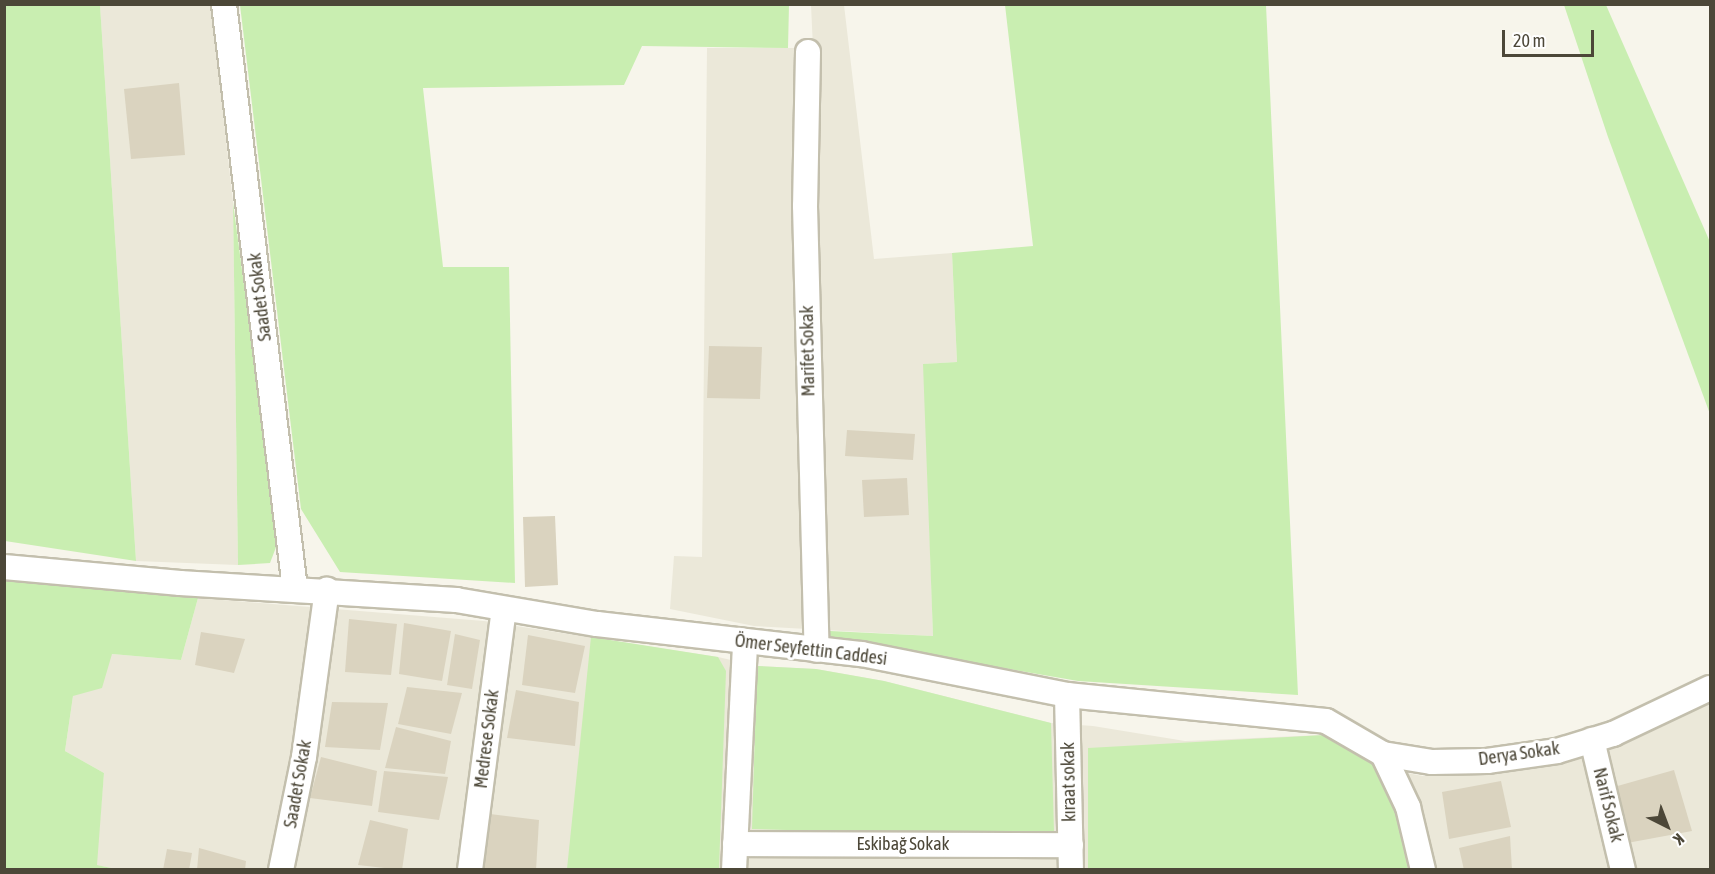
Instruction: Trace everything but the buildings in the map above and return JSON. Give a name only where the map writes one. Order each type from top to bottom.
[{"type":"street","name":"Saadet Sokak","points":[[224,4],[295,589]]},
{"type":"street","name":"Marifet Sokak","points":[[808,52],[805,217],[817,650]]},
{"type":"street","name":"Ömer Seyfettin Caddesi","points":[[4,567],[180,583],[327,590],[456,600],[597,624],[862,654],[1067,695],[1326,721]]},
{"type":"street","name":"Saadet Sokak","points":[[281,870],[304,757],[327,590]]},
{"type":"street","name":"Medrese Sokak","points":[[470,870],[504,609]]},
{"type":"street","points":[[734,870],[745,641]]},
{"type":"street","name":"Derya Sokak","points":[[1326,721],[1383,754],[1432,762],[1486,761],[1557,751],[1613,734],[1710,688]]},
{"type":"street","name":"kıraat sokak","points":[[1067,695],[1071,870]]},
{"type":"street","name":"Narif Sokak","points":[[1592,740],[1623,870]]},
{"type":"street","points":[[1383,754],[1408,807],[1423,870]]},
{"type":"street","name":"Eskibağ Sokak","points":[[735,844],[1071,845]]},
{"type":"shaded area","points":[[100,5],[211,5],[233,202],[238,565],[136,561]]},
{"type":"shaded area","points":[[811,5],[844,5],[874,259],[952,253],[957,362],[924,364],[933,636],[754,626],[670,609],[674,556],[702,557],[707,48],[813,48]]},
{"type":"shaded area","points":[[198,598],[484,621],[718,657],[757,666],[816,669],[884,681],[1051,723],[1093,726],[1185,741],[1324,735],[1380,768],[1423,776],[1515,767],[1710,697],[1710,869],[116,869],[96,865],[104,773],[65,751],[73,696],[112,654],[181,660]]},
{"type":"green space","points":[[4,5],[100,5],[136,561],[5,541]]},
{"type":"green space","points":[[240,5],[789,5],[788,48],[642,46],[624,85],[423,88],[443,267],[509,267],[515,583],[340,572],[301,509]]},
{"type":"green space","points":[[1005,5],[1266,5],[1298,695],[1078,681],[830,638],[830,631],[933,636],[923,364],[957,362],[952,253],[1033,246]]},
{"type":"green space","points":[[1564,5],[1606,5],[1710,242],[1710,414],[1608,137]]},
{"type":"green space","points":[[233,202],[278,542],[270,563],[238,565]]},
{"type":"green space","points":[[4,576],[198,598],[181,660],[112,654],[102,688],[73,696],[65,751],[104,773],[97,865],[116,869],[5,869]]},
{"type":"green space","points":[[591,637],[718,657],[726,671],[719,869],[567,869]]},
{"type":"green space","points":[[757,666],[816,669],[884,681],[1051,723],[1054,832],[885,833],[752,829]]},
{"type":"green space","points":[[1324,735],[1380,768],[1390,789],[1408,869],[1088,870],[1088,748]]}]
